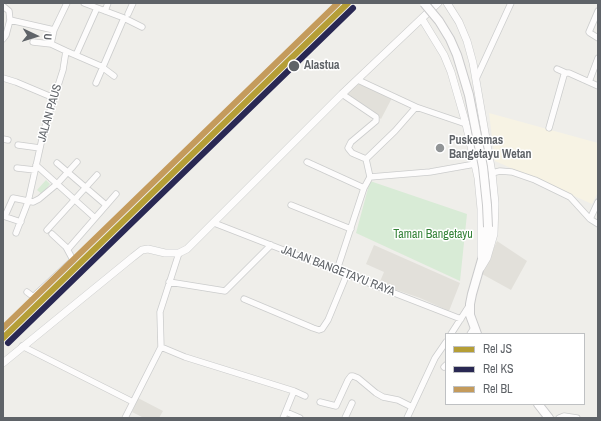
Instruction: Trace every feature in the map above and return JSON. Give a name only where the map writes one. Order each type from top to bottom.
[{"type":"main road","points":[[424,3],[439,21],[450,39],[457,55],[469,95],[482,167],[488,227],[486,249],[470,304],[470,315],[474,332]]},
{"type":"main road","points":[[539,405],[549,418]]},
{"type":"street","points":[[51,44],[54,30],[67,3]]},
{"type":"street","points":[[84,3],[105,11],[126,16],[142,27]]},
{"type":"street","points":[[105,11],[108,3]]},
{"type":"street","points":[[96,83],[133,3]]},
{"type":"street","points":[[3,363],[22,346],[142,250],[148,249],[165,253],[179,253],[187,249],[342,94],[438,3]]},
{"type":"street","points":[[446,3],[459,22],[467,41],[476,80],[492,173],[495,203],[494,234],[487,258],[480,268]]},
{"type":"street","points":[[476,80],[511,3]]},
{"type":"street","points":[[3,6],[9,10],[10,20],[6,35],[3,39]]},
{"type":"street","points":[[76,55],[97,8]]},
{"type":"street","points":[[598,11],[590,32],[590,34],[598,38]]},
{"type":"street","points":[[422,19],[444,55],[452,72],[466,124],[475,164],[481,209],[480,268]]},
{"type":"street","points":[[10,20],[54,30]]},
{"type":"street","points":[[33,42],[51,44],[103,67],[114,76]]},
{"type":"street","name":"JALAN PAUS","points":[[16,233],[28,202],[44,130],[62,70],[66,51]]},
{"type":"street","points":[[589,82],[598,58]]},
{"type":"street","points":[[557,69],[598,86]]},
{"type":"street","points":[[549,128],[564,75],[566,73]]},
{"type":"street","points":[[3,78],[54,98]]},
{"type":"street","points":[[358,80],[416,107],[466,124]]},
{"type":"street","points":[[342,94],[376,117],[376,121],[351,142],[348,148],[352,153],[366,159]]},
{"type":"street","points":[[366,159],[395,131],[416,107]]},
{"type":"street","points":[[18,145],[40,148]]},
{"type":"street","points":[[337,270],[364,188],[370,177],[366,159]]},
{"type":"street","points":[[21,222],[4,216],[13,198],[28,202],[33,202],[40,199],[57,184],[77,162]]},
{"type":"street","points":[[307,162],[364,188]]},
{"type":"street","points":[[57,163],[106,206]]},
{"type":"street","points":[[370,177],[430,172],[475,164]]},
{"type":"street","points":[[17,168],[36,168],[57,184],[95,218]]},
{"type":"street","points":[[492,173],[500,171],[512,172],[534,180],[570,197],[590,219],[598,224]]},
{"type":"street","points":[[27,292],[34,296],[73,260],[66,247],[50,232],[97,175]]},
{"type":"street","points":[[66,247],[71,247],[116,194]]},
{"type":"street","points":[[590,219],[598,202]]},
{"type":"street","points":[[291,205],[351,229]]},
{"type":"street","name":"JALAN BANGETAYU RAYA","points":[[214,223],[461,319]]},
{"type":"street","points":[[169,282],[225,291],[271,245]]},
{"type":"street","points":[[125,418],[161,347],[160,312],[179,253]]},
{"type":"street","points":[[244,299],[320,330],[325,326],[328,320],[347,274]]},
{"type":"street","points":[[452,333],[470,304]]},
{"type":"street","points":[[407,418],[435,358],[445,343]]},
{"type":"street","points":[[22,346],[133,402]]},
{"type":"street","points":[[161,347],[305,396]]},
{"type":"street","points":[[320,402],[336,406],[348,380],[353,376],[358,378],[383,397],[398,400],[412,407]]},
{"type":"street","points":[[283,418],[294,391]]},
{"type":"street","points":[[345,418],[352,403]]},
{"type":"street","points":[[286,412],[300,418]]},
{"type":"street","points":[[559,418],[568,416],[577,418]]},
{"type":"shaded area","points":[[360,82],[392,98],[381,119],[346,94]]},
{"type":"shaded area","points":[[489,113],[598,143],[598,192],[592,204],[495,161]]},
{"type":"shaded area","points":[[497,241],[527,261],[511,290],[482,274]]},
{"type":"shaded area","points":[[374,245],[460,283],[449,311],[420,298],[379,284],[384,272],[366,264]]},
{"type":"shaded area","points":[[138,398],[163,411],[159,418],[144,418],[132,412]]},
{"type":"green space","points":[[46,180],[50,184],[42,194],[37,190]]},
{"type":"green space","name":"Taman Bangetayu","points":[[370,181],[467,214],[460,281],[356,233]]},
{"type":"rail line","name":"BL","points":[[3,328],[338,3]]},
{"type":"rail line","name":"JS","points":[[3,338],[348,3]]},
{"type":"rail line","name":"KS","points":[[8,343],[353,8]]},
{"type":"place","name":"Alastua","points":[[294,66]]},
{"type":"place","name":"Puskesmas Bangetayu Wetan","points":[[440,148]]}]
